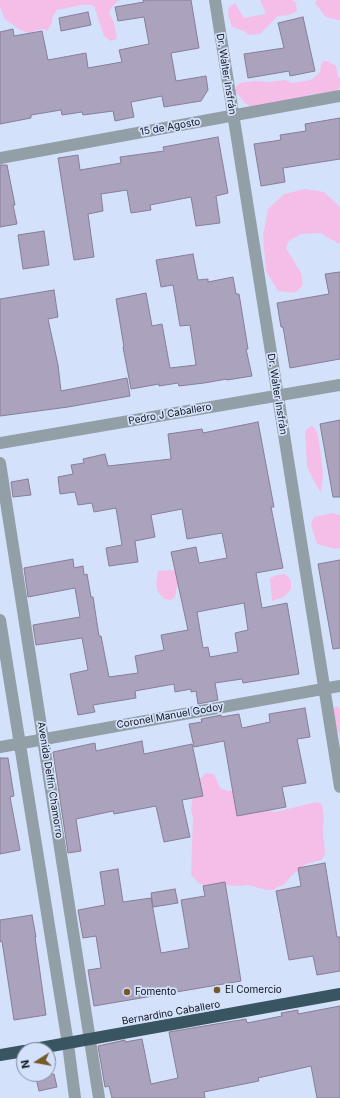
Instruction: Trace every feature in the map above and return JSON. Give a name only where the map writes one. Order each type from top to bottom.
[{"type":"highway","name":"Bernardino Caballero","points":[[56,1046],[340,994]]},
{"type":"highway","points":[[0,1055],[16,1052]]},
{"type":"street","name":"Dr. Walter Insfrán","points":[[215,0],[340,787]]},
{"type":"street","name":"15 de Agosto","points":[[0,158],[340,96]]},
{"type":"street","name":"Pedro J Caballero","points":[[0,443],[340,385]]},
{"type":"street","name":"Avenida Delfin Chamorro","points":[[0,463],[99,1098]]},
{"type":"street","points":[[0,620],[68,1044],[75,1098]]},
{"type":"street","name":"Coronel Manuel Godoy","points":[[0,747],[340,686]]},
{"type":"shaded area","points":[[0,0],[121,0],[116,2],[109,12],[114,23],[117,39],[111,41],[104,36],[94,6],[92,5],[81,5],[57,10],[47,31],[43,29],[29,33],[20,30],[5,19],[0,8]]},
{"type":"shaded area","points":[[260,0],[292,0],[297,3],[295,5],[297,11],[289,15],[278,16],[260,34],[248,35],[244,31],[232,27],[228,14],[229,7],[235,3],[244,18],[266,14]]},
{"type":"shaded area","points":[[317,0],[340,0],[340,20],[325,16],[315,3]]},
{"type":"shaded area","points":[[323,61],[328,61],[336,66],[338,77],[340,79],[340,86],[338,90],[332,93],[319,96],[312,94],[302,98],[251,107],[245,103],[235,91],[236,87],[240,83],[285,80],[292,83],[311,80],[320,72]]},
{"type":"shaded area","points":[[305,189],[324,192],[340,207],[340,243],[320,233],[301,234],[289,241],[286,248],[301,273],[303,285],[295,293],[278,291],[266,271],[263,236],[268,209],[284,194]]},
{"type":"shaded area","points":[[312,426],[316,430],[318,436],[322,463],[323,475],[321,493],[307,467],[305,432]]},
{"type":"shaded area","points":[[333,513],[340,515],[340,548],[335,549],[317,544],[311,524],[314,517]]},
{"type":"shaded area","points":[[158,571],[176,571],[180,584],[177,586],[175,597],[171,600],[164,599],[158,592],[156,584]]},
{"type":"shaded area","points":[[285,574],[291,580],[291,589],[284,597],[272,601],[270,578]]},
{"type":"shaded area","points":[[338,706],[340,710],[340,737],[334,719],[333,708]]},
{"type":"shaded area","points":[[206,773],[214,774],[220,788],[228,791],[251,789],[272,811],[275,812],[317,802],[322,804],[324,817],[323,829],[325,855],[321,860],[306,864],[291,876],[284,885],[277,887],[274,890],[266,890],[248,885],[223,885],[208,887],[200,884],[191,875],[193,818],[191,810],[194,785]]},
{"type":"building","points":[[143,0],[191,0],[199,48],[171,53],[176,81],[206,76],[208,90],[201,101],[164,107],[162,96],[131,102],[134,117],[115,121],[113,111],[83,115],[82,112],[62,115],[61,110],[31,115],[31,118],[0,124],[0,32],[13,29],[14,36],[42,31],[48,60],[86,53],[88,68],[122,62],[119,50],[149,44],[144,17],[118,21],[115,7],[144,2]]},
{"type":"building","points":[[88,12],[91,25],[61,31],[59,18]]},
{"type":"building","points":[[303,17],[315,71],[290,76],[289,71],[248,78],[244,54],[284,48],[278,23]]},
{"type":"building","points":[[340,118],[340,159],[283,168],[285,182],[261,186],[254,144],[281,140],[280,135],[306,131],[305,124]]},
{"type":"building","points":[[218,137],[228,193],[216,196],[220,223],[196,226],[191,197],[150,205],[151,210],[131,213],[127,190],[101,194],[103,211],[88,214],[94,257],[74,260],[58,158],[78,155],[80,170],[121,163],[120,157],[164,151],[163,147]]},
{"type":"building","points":[[0,165],[7,165],[15,205],[13,205],[17,224],[0,227]]},
{"type":"building","points":[[44,231],[49,265],[23,269],[18,235]]},
{"type":"building","points":[[193,254],[198,280],[208,279],[208,282],[233,277],[236,294],[239,294],[248,349],[246,349],[252,376],[179,386],[178,383],[159,386],[159,384],[131,389],[116,299],[146,293],[152,326],[162,324],[170,368],[196,365],[190,325],[180,326],[173,285],[161,287],[156,260]]},
{"type":"building","points":[[340,272],[340,359],[290,368],[277,303],[329,294],[325,274]]},
{"type":"building","points":[[54,290],[58,317],[48,319],[58,365],[61,391],[127,378],[130,396],[68,407],[0,416],[0,299]]},
{"type":"building","points":[[340,420],[340,497],[333,497],[320,424]]},
{"type":"building","points":[[258,422],[274,507],[271,507],[283,568],[256,573],[262,608],[287,603],[299,674],[243,683],[242,679],[215,683],[218,700],[198,704],[196,691],[191,692],[191,689],[175,692],[174,684],[135,691],[136,698],[93,705],[95,712],[78,715],[70,674],[88,670],[82,638],[36,645],[33,625],[80,617],[75,588],[28,597],[24,568],[73,559],[74,568],[83,566],[84,575],[87,574],[91,597],[93,597],[99,636],[101,636],[109,677],[138,673],[135,656],[164,650],[161,635],[188,630],[171,552],[196,547],[199,563],[227,558],[222,533],[187,539],[182,509],[151,515],[155,537],[135,541],[138,562],[109,566],[106,548],[122,545],[116,508],[94,512],[92,503],[78,505],[75,492],[60,494],[58,477],[73,474],[71,465],[84,463],[83,459],[105,454],[108,466],[171,459],[168,434],[202,429],[203,433]],"holes":[[[244,603],[248,630],[235,633],[238,652],[210,657],[208,647],[203,648],[197,612]]]},
{"type":"building","points":[[28,479],[31,495],[13,497],[11,482]]},
{"type":"building","points":[[340,560],[340,648],[333,649],[318,564]]},
{"type":"building","points":[[305,708],[310,737],[297,739],[306,783],[282,787],[286,807],[237,816],[224,741],[194,747],[189,724],[202,722],[201,719],[221,715],[221,717],[239,714],[242,728],[270,722],[269,714]]},
{"type":"building","points":[[142,741],[144,754],[192,744],[203,796],[182,800],[190,837],[164,842],[156,806],[114,814],[113,811],[76,819],[81,851],[68,853],[53,752],[95,743],[96,751]]},
{"type":"building","points":[[0,758],[8,758],[14,796],[10,797],[20,850],[0,854]]},
{"type":"building","points":[[325,863],[337,937],[340,937],[340,971],[317,975],[313,956],[289,960],[276,891],[301,886],[298,868]]},
{"type":"building","points":[[118,869],[123,902],[151,898],[161,953],[189,948],[181,900],[205,896],[203,886],[225,882],[241,981],[94,1006],[88,970],[101,968],[96,936],[83,938],[78,910],[105,905],[100,872]]},
{"type":"building","points":[[175,889],[178,903],[153,907],[151,893]]},
{"type":"building","points":[[32,915],[46,1015],[14,1020],[2,941],[0,942],[0,920]]},
{"type":"building","points":[[340,1006],[340,1098],[317,1098],[311,1066],[258,1078],[259,1081],[204,1092],[205,1098],[112,1098],[109,1086],[105,1087],[98,1046],[125,1040],[125,1042],[142,1039],[151,1084],[178,1078],[169,1032],[246,1019],[247,1023],[282,1016],[281,1013],[298,1010],[298,1014]]},
{"type":"building","points":[[37,1082],[56,1082],[57,1087],[39,1091]]},
{"type":"place","name":"El Comercio","points":[[217,990]]},
{"type":"place","name":"Fomento","points":[[127,992]]}]
